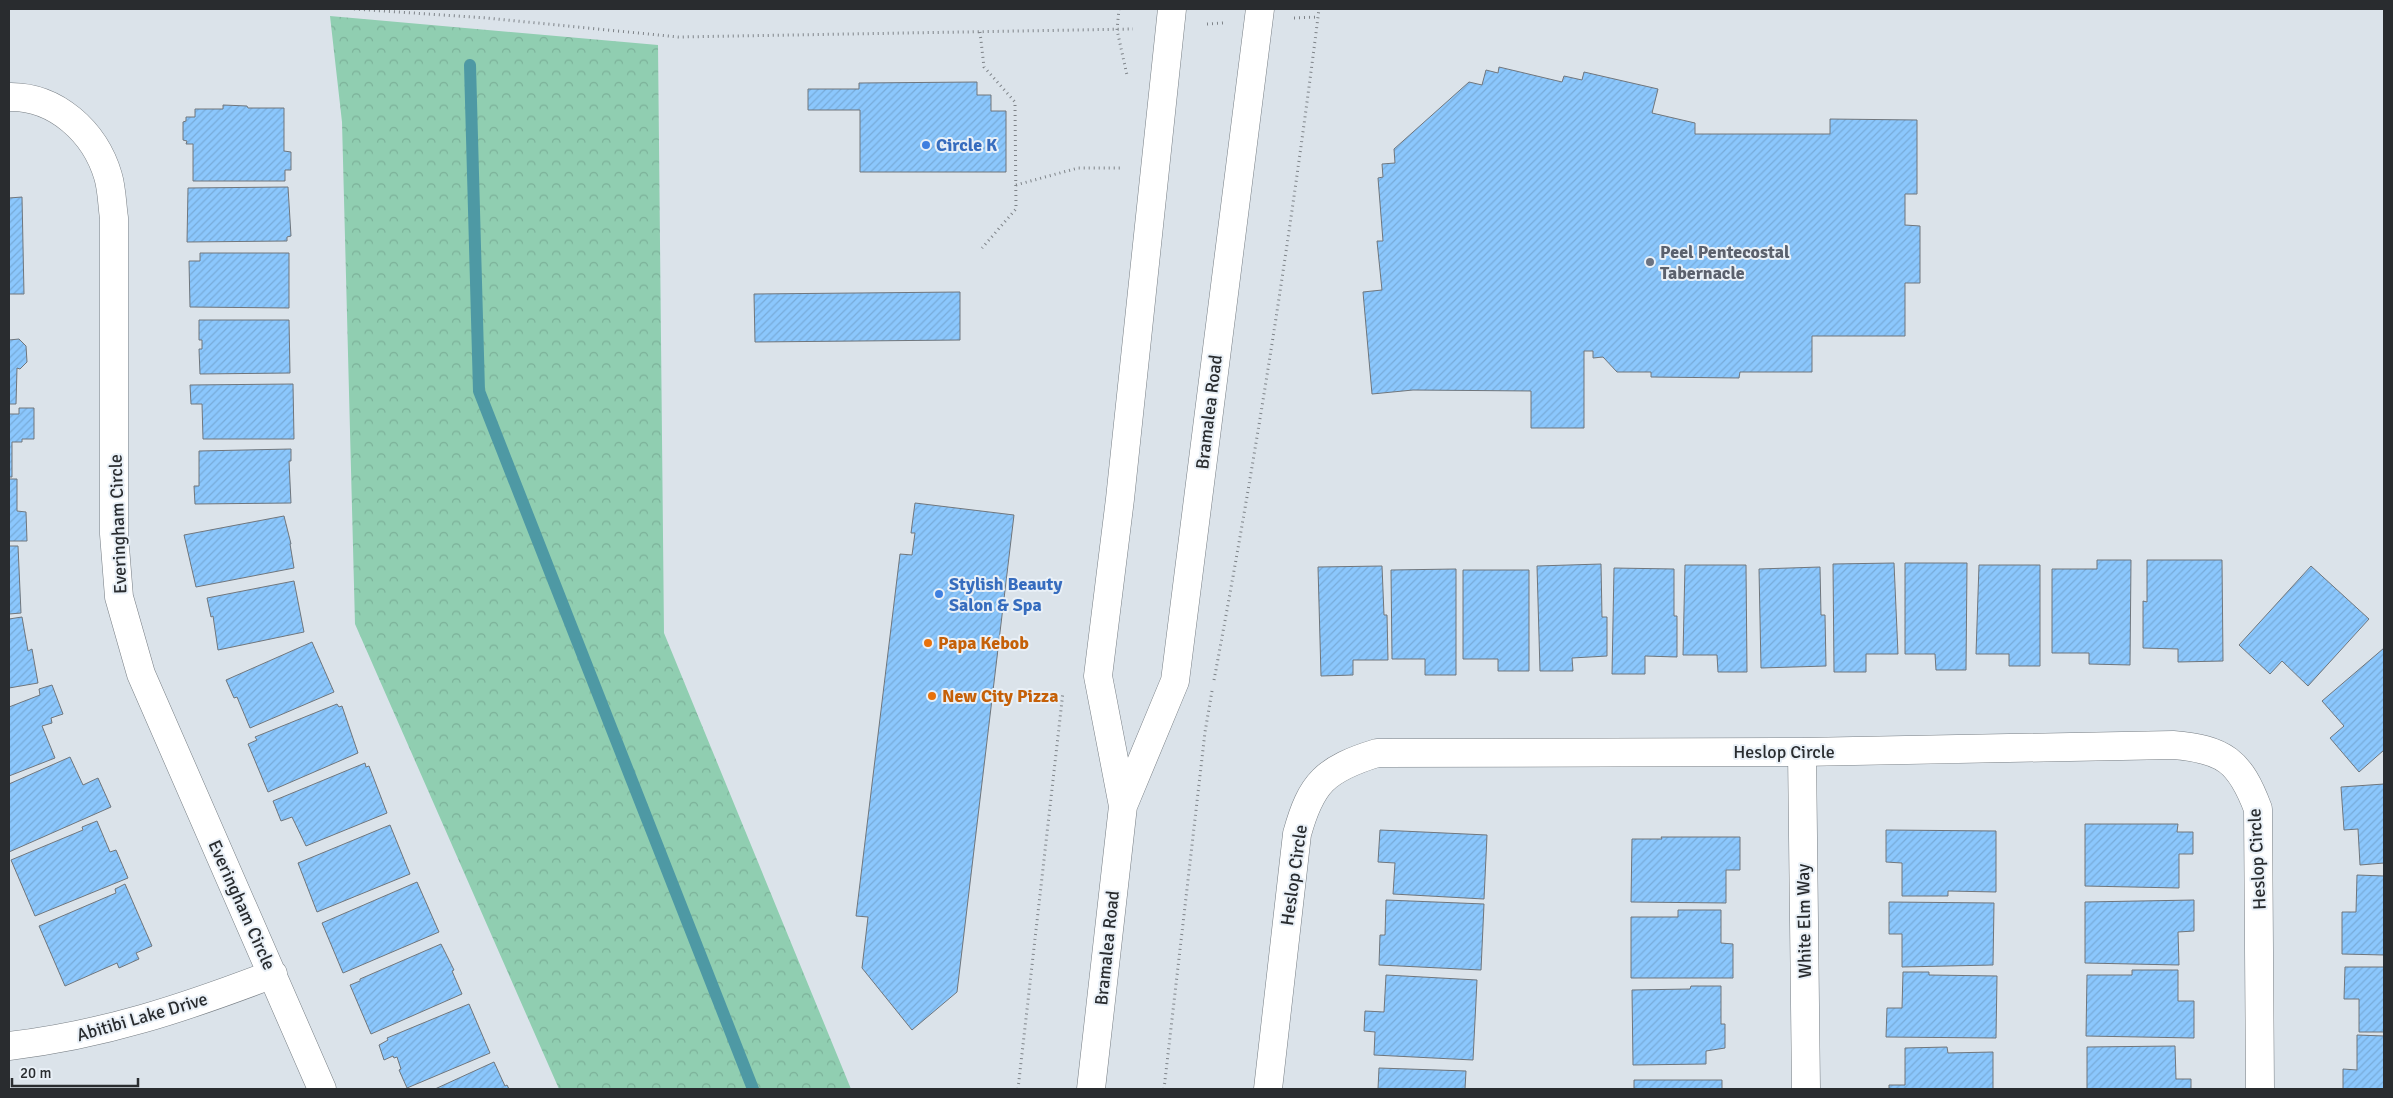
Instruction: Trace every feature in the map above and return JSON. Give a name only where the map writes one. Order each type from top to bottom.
[{"type":"street","name":"Bramalea Road","points":[[1091,1089],[1123,806],[1175,681],[1260,15]]},
{"type":"street","name":"Bramalea Road","points":[[1123,806],[1098,676],[1121,490],[1171,18]]},
{"type":"street","name":"Everingham Circle","points":[[9,97],[18,97],[43,103],[68,115],[94,143],[108,176],[114,218],[114,534],[119,598],[141,674],[322,1089]]},
{"type":"street","name":"Heslop Circle","points":[[1268,1089],[1297,834],[1304,810],[1313,790],[1330,774],[1352,761],[1377,753],[1802,752],[2173,745],[2201,747],[2220,754],[2236,766],[2258,809],[2260,1089]]},
{"type":"street","name":"White Elm Way","points":[[1802,752],[1806,1089]]},
{"type":"street","name":"Abitibi Lake Drive","points":[[9,1046],[88,1034],[148,1018],[219,995],[272,974]]},
{"type":"path","points":[[354,9],[487,18],[678,37],[1116,30],[1171,18],[1260,15],[1318,17]]},
{"type":"path","points":[[1116,30],[1119,9]]},
{"type":"path","points":[[1164,1089],[1205,732],[1267,382],[1319,9]]},
{"type":"path","points":[[980,32],[984,67],[1014,102],[1016,185],[1016,209],[982,248]]},
{"type":"path","points":[[1016,185],[1078,168],[1122,168]]},
{"type":"green space","points":[[330,16],[658,45],[664,633],[851,1089],[559,1089],[355,624],[342,122]]},
{"type":"building","name":"Peel Pentecostal Tabernacle","points":[[1499,67],[1562,82],[1564,76],[1582,80],[1584,72],[1658,89],[1652,113],[1695,123],[1695,134],[1830,134],[1830,119],[1917,120],[1917,194],[1905,194],[1905,225],[1920,226],[1920,283],[1905,283],[1905,336],[1812,336],[1812,372],[1740,372],[1739,378],[1651,377],[1651,372],[1617,372],[1603,357],[1593,358],[1593,351],[1584,351],[1584,428],[1531,428],[1531,391],[1413,390],[1372,394],[1363,292],[1382,290],[1377,241],[1383,241],[1378,178],[1383,177],[1382,164],[1395,163],[1394,149],[1469,82],[1482,85],[1486,70],[1498,73]]},
{"type":"building","points":[[977,82],[977,95],[991,95],[991,111],[1006,111],[1006,172],[860,172],[860,110],[808,110],[808,89],[859,89],[859,83]]},
{"type":"building","points":[[223,105],[247,106],[248,108],[284,108],[284,151],[291,152],[291,170],[285,170],[285,181],[193,181],[193,144],[186,144],[187,141],[183,140],[183,122],[186,121],[186,117],[195,117],[195,109],[223,109]]},
{"type":"building","points":[[288,187],[291,236],[287,237],[287,241],[187,242],[188,188]]},
{"type":"building","points":[[22,197],[24,294],[9,294],[9,198]]},
{"type":"building","points":[[200,253],[289,253],[289,308],[190,307],[189,261],[200,261]]},
{"type":"building","points":[[960,292],[960,340],[755,342],[754,294]]},
{"type":"building","points":[[199,320],[289,320],[290,373],[200,374],[199,349],[202,349],[202,340],[199,340]]},
{"type":"building","points":[[19,339],[26,346],[27,362],[20,369],[17,368],[16,404],[9,404],[9,340]]},
{"type":"building","points":[[293,384],[294,439],[203,439],[202,404],[191,404],[190,385]]},
{"type":"building","points":[[19,408],[34,408],[34,439],[22,439],[22,442],[12,442],[12,477],[9,477],[9,414],[19,414]]},
{"type":"building","points":[[291,449],[291,461],[289,461],[291,503],[195,504],[194,486],[199,486],[199,451]]},
{"type":"building","points":[[9,479],[17,479],[17,511],[26,512],[27,541],[9,541]]},
{"type":"building","points":[[915,503],[1014,515],[957,992],[912,1030],[862,968],[868,917],[856,916],[900,554],[912,555],[915,533],[911,533]]},
{"type":"building","points":[[284,516],[291,544],[294,568],[196,587],[184,535]]},
{"type":"building","points":[[9,546],[18,546],[21,613],[9,614]]},
{"type":"building","points":[[2097,560],[2131,560],[2130,665],[2089,664],[2089,653],[2052,653],[2052,569],[2097,569]]},
{"type":"building","points":[[2147,560],[2222,560],[2223,661],[2178,662],[2178,649],[2143,648],[2143,601],[2147,602]]},
{"type":"building","points":[[1894,563],[1898,654],[1866,654],[1866,672],[1834,672],[1833,564]]},
{"type":"building","points":[[1905,563],[1967,563],[1966,670],[1936,670],[1935,654],[1905,654]]},
{"type":"building","points":[[1601,564],[1602,617],[1607,617],[1607,656],[1572,658],[1573,671],[1540,671],[1537,566]]},
{"type":"building","points":[[1685,565],[1746,565],[1747,672],[1718,672],[1717,655],[1683,655]]},
{"type":"building","points":[[1979,565],[2040,565],[2040,666],[2009,666],[2009,654],[1976,654]]},
{"type":"building","points":[[1382,566],[1384,615],[1387,615],[1388,660],[1353,660],[1353,675],[1321,676],[1318,567]]},
{"type":"building","points":[[2311,566],[2369,619],[2308,686],[2282,661],[2270,674],[2239,645]]},
{"type":"building","points":[[1820,567],[1821,615],[1825,615],[1826,666],[1761,668],[1759,569]]},
{"type":"building","points":[[1614,568],[1674,569],[1674,616],[1677,616],[1677,657],[1645,656],[1645,674],[1612,674]]},
{"type":"building","points":[[1456,569],[1456,675],[1425,675],[1425,659],[1392,659],[1391,570]]},
{"type":"building","points":[[1463,570],[1529,570],[1529,671],[1498,671],[1498,659],[1463,659]]},
{"type":"building","points":[[294,581],[304,632],[218,650],[213,616],[211,617],[207,598]]},
{"type":"building","points":[[22,617],[28,651],[32,649],[38,683],[9,688],[9,619]]},
{"type":"building","points":[[312,642],[334,692],[250,728],[237,697],[234,698],[226,680]]},
{"type":"building","points":[[2384,648],[2384,750],[2359,772],[2330,738],[2344,726],[2322,701]]},
{"type":"building","points":[[52,685],[63,714],[51,718],[52,723],[42,726],[55,758],[9,776],[9,707],[40,695],[39,689]]},
{"type":"building","points":[[337,704],[339,707],[342,706],[358,753],[268,792],[248,744],[257,740],[255,737]]},
{"type":"building","points":[[70,757],[83,785],[98,778],[111,807],[9,852],[9,784]]},
{"type":"building","points":[[365,763],[366,767],[369,766],[387,813],[306,846],[292,817],[281,821],[273,801]]},
{"type":"building","points":[[2384,784],[2384,863],[2360,865],[2358,829],[2344,830],[2341,787]]},
{"type":"building","points":[[97,821],[110,852],[116,850],[128,878],[35,916],[11,860],[83,830],[82,827]]},
{"type":"building","points":[[2085,824],[2178,824],[2177,832],[2193,832],[2193,854],[2179,854],[2179,888],[2085,886]]},
{"type":"building","points":[[390,825],[410,874],[317,912],[298,863]]},
{"type":"building","points":[[1380,830],[1487,835],[1484,899],[1393,894],[1395,863],[1378,862]]},
{"type":"building","points":[[1886,830],[1996,831],[1996,892],[1948,891],[1948,896],[1902,896],[1902,863],[1886,862]]},
{"type":"building","points":[[1661,837],[1740,837],[1740,870],[1726,870],[1726,903],[1631,902],[1632,839],[1662,839]]},
{"type":"building","points":[[2357,875],[2384,876],[2384,955],[2342,954],[2342,912],[2356,912]]},
{"type":"building","points":[[417,882],[439,932],[343,973],[322,923]]},
{"type":"building","points":[[125,884],[152,946],[136,953],[139,959],[119,968],[117,963],[65,986],[39,926],[116,893],[115,889]]},
{"type":"building","points":[[1386,900],[1484,904],[1481,970],[1379,965],[1380,935],[1385,935]]},
{"type":"building","points":[[2194,900],[2194,931],[2178,932],[2179,965],[2085,963],[2085,902]]},
{"type":"building","points":[[1889,902],[1994,903],[1993,965],[1902,967],[1902,934],[1889,934]]},
{"type":"building","points":[[1678,910],[1721,910],[1721,943],[1733,944],[1733,978],[1631,978],[1631,917],[1678,917]]},
{"type":"building","points":[[441,944],[454,970],[452,971],[462,994],[371,1034],[350,985]]},
{"type":"building","points":[[2345,967],[2384,967],[2384,1032],[2359,1032],[2359,999],[2344,999]]},
{"type":"building","points":[[2132,970],[2178,970],[2178,1001],[2194,1001],[2194,1038],[2086,1036],[2087,975],[2132,975]]},
{"type":"building","points":[[1903,972],[1929,972],[1929,975],[1997,976],[1996,1038],[1886,1037],[1887,1008],[1902,1008]]},
{"type":"building","points":[[1386,975],[1477,980],[1473,1060],[1374,1055],[1375,1032],[1364,1031],[1365,1011],[1384,1012]]},
{"type":"building","points":[[1691,986],[1721,986],[1721,1024],[1725,1024],[1725,1048],[1706,1051],[1706,1064],[1633,1065],[1632,990],[1690,989]]},
{"type":"building","points":[[469,1004],[490,1053],[407,1088],[399,1070],[401,1069],[397,1057],[394,1058],[393,1056],[384,1060],[379,1045],[388,1040],[387,1038]]},
{"type":"building","points":[[2357,1035],[2384,1036],[2384,1089],[2343,1089],[2343,1069],[2357,1070]]},
{"type":"building","points":[[2175,1046],[2176,1079],[2191,1079],[2191,1089],[2087,1089],[2087,1047]]},
{"type":"building","points":[[1947,1047],[1948,1053],[1993,1052],[1993,1089],[1889,1089],[1889,1085],[1905,1085],[1905,1048]]},
{"type":"building","points":[[494,1062],[505,1086],[507,1085],[509,1089],[435,1089]]},
{"type":"building","points":[[1379,1068],[1466,1071],[1465,1089],[1378,1089]]},
{"type":"building","points":[[1634,1080],[1722,1080],[1722,1089],[1634,1089]]},
{"type":"waterway","points":[[470,65],[479,391],[753,1089]]},
{"type":"place","name":"Circle K","points":[[926,145]]},
{"type":"place","name":"Peel Pentecostal Tabernacle","points":[[1650,262]]},
{"type":"place","name":"Stylish Beauty Salon & Spa","points":[[939,594]]},
{"type":"place","name":"Papa Kebob","points":[[928,643]]},
{"type":"place","name":"New City Pizza","points":[[932,696]]}]
